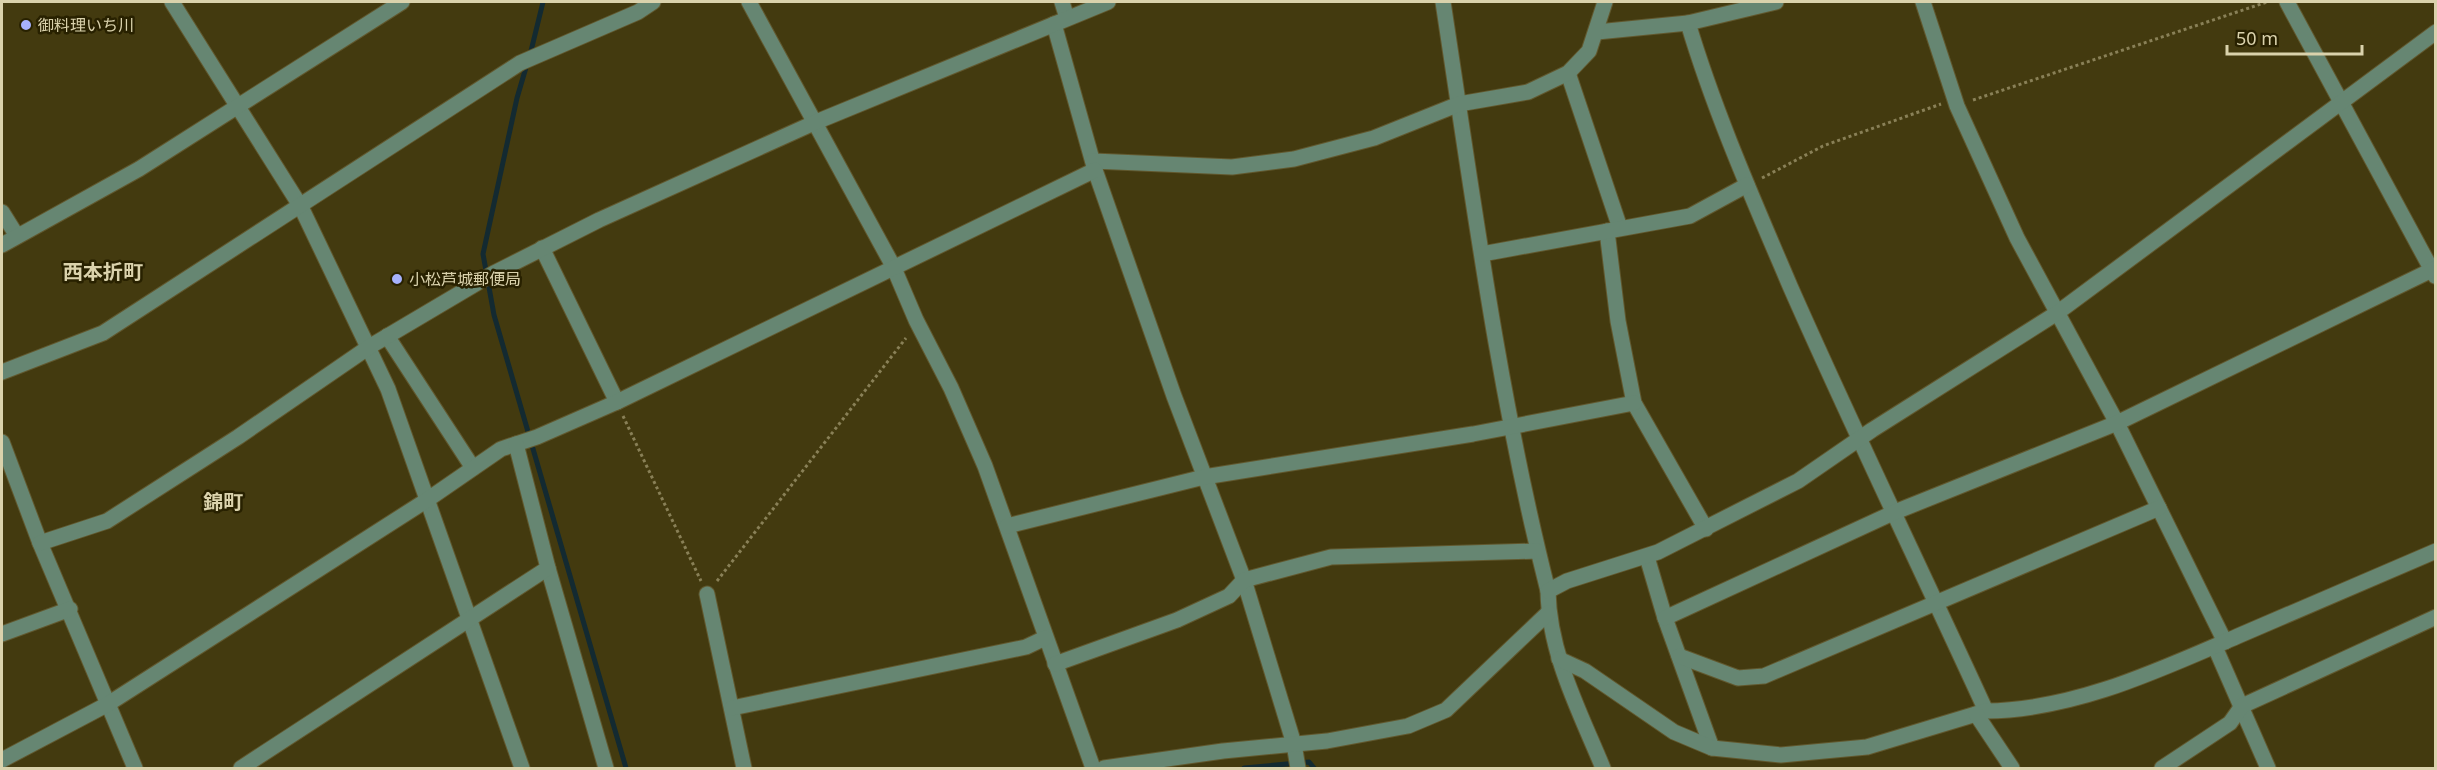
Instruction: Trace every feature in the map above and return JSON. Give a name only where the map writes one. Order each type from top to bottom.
[{"type":"street","points":[[172,2],[301,207],[388,388],[522,768]]},
{"type":"street","points":[[2,245],[139,169],[402,2]]},
{"type":"street","points":[[2,372],[103,333],[301,207],[520,63],[638,12],[653,2]]},
{"type":"street","points":[[749,2],[893,266],[985,466],[1093,768]]},
{"type":"street","points":[[1062,2],[1060,21],[1094,166],[1204,477],[1244,580],[1295,755]]},
{"type":"street","points":[[40,543],[107,521],[238,437],[369,347],[494,273],[542,248],[816,122],[1108,2]]},
{"type":"street","points":[[1443,2],[1482,254],[1512,427],[1548,591],[1548,614],[1558,659],[1603,768]]},
{"type":"street","points":[[2,760],[108,704],[427,500],[501,448],[537,437],[617,402],[1094,166],[1232,167],[1294,159],[1374,138],[1459,104],[1528,92],[1568,73],[1589,51],[1605,2]]},
{"type":"street","points":[[1597,32],[1688,23],[1776,2]]},
{"type":"street","points":[[1923,2],[1956,102],[2016,238],[2159,508],[2220,644],[2242,706],[2268,768]]},
{"type":"street","points":[[1665,618],[1895,513],[2116,423],[2434,272],[2287,2]]},
{"type":"street","points":[[1688,23],[1707,85],[1747,185],[1857,440],[1895,513],[1936,603],[1981,713],[2013,768]]},
{"type":"street","points":[[1548,591],[1567,581],[1647,557],[1706,530],[1798,481],[1857,440],[2057,313],[2436,32]]},
{"type":"street","points":[[1568,73],[1614,230],[1618,321],[1634,403],[1706,530]]},
{"type":"street","points":[[1482,254],[1690,216],[1747,185]]},
{"type":"street","points":[[2,212],[17,236]]},
{"type":"street","points":[[542,248],[617,402]]},
{"type":"street","points":[[387,336],[473,468]]},
{"type":"street","points":[[1007,526],[1204,477],[1512,427],[1634,403]]},
{"type":"street","points":[[2,442],[40,543],[70,609],[135,768]]},
{"type":"street","points":[[519,443],[548,568],[606,768]]},
{"type":"street","points":[[1679,656],[1738,678],[1764,676],[2159,508]]},
{"type":"street","points":[[1055,664],[1177,620],[1229,596],[1244,580],[1330,556],[1538,551]]},
{"type":"street","points":[[1558,659],[1585,671],[1674,732],[1712,748],[1781,754],[1867,747],[1981,713],[2006,711],[2098,693],[2220,644],[2436,551]]},
{"type":"street","points":[[1647,557],[1665,618],[1712,748]]},
{"type":"street","points":[[241,768],[548,568]]},
{"type":"street","points":[[707,594],[744,768]]},
{"type":"street","points":[[2,634],[70,609]]},
{"type":"street","points":[[1104,768],[1223,751],[1295,755],[1327,741],[1408,726],[1446,710],[1548,614]]},
{"type":"street","points":[[2162,768],[2230,723],[2242,706],[2436,617]]},
{"type":"street","points":[[732,708],[1026,647],[1045,638]]},
{"type":"path","points":[[1747,185],[1823,146],[2267,2]]},
{"type":"path","points":[[617,402],[707,594],[918,322]]},
{"type":"waterway","points":[[530,55],[543,2]]},
{"type":"waterway","points":[[527,64],[517,98],[483,254],[494,315],[626,768]]},
{"type":"waterway","points":[[1244,768],[1309,762],[1314,768]]},
{"type":"place","name":"御料理いち川","points":[[26,25]]},
{"type":"place","name":"小松芦城郵便局","points":[[397,279]]},
{"type":"district","name":"西本折町","points":[[103,271]]},
{"type":"district","name":"錦町","points":[[223,501]]}]
